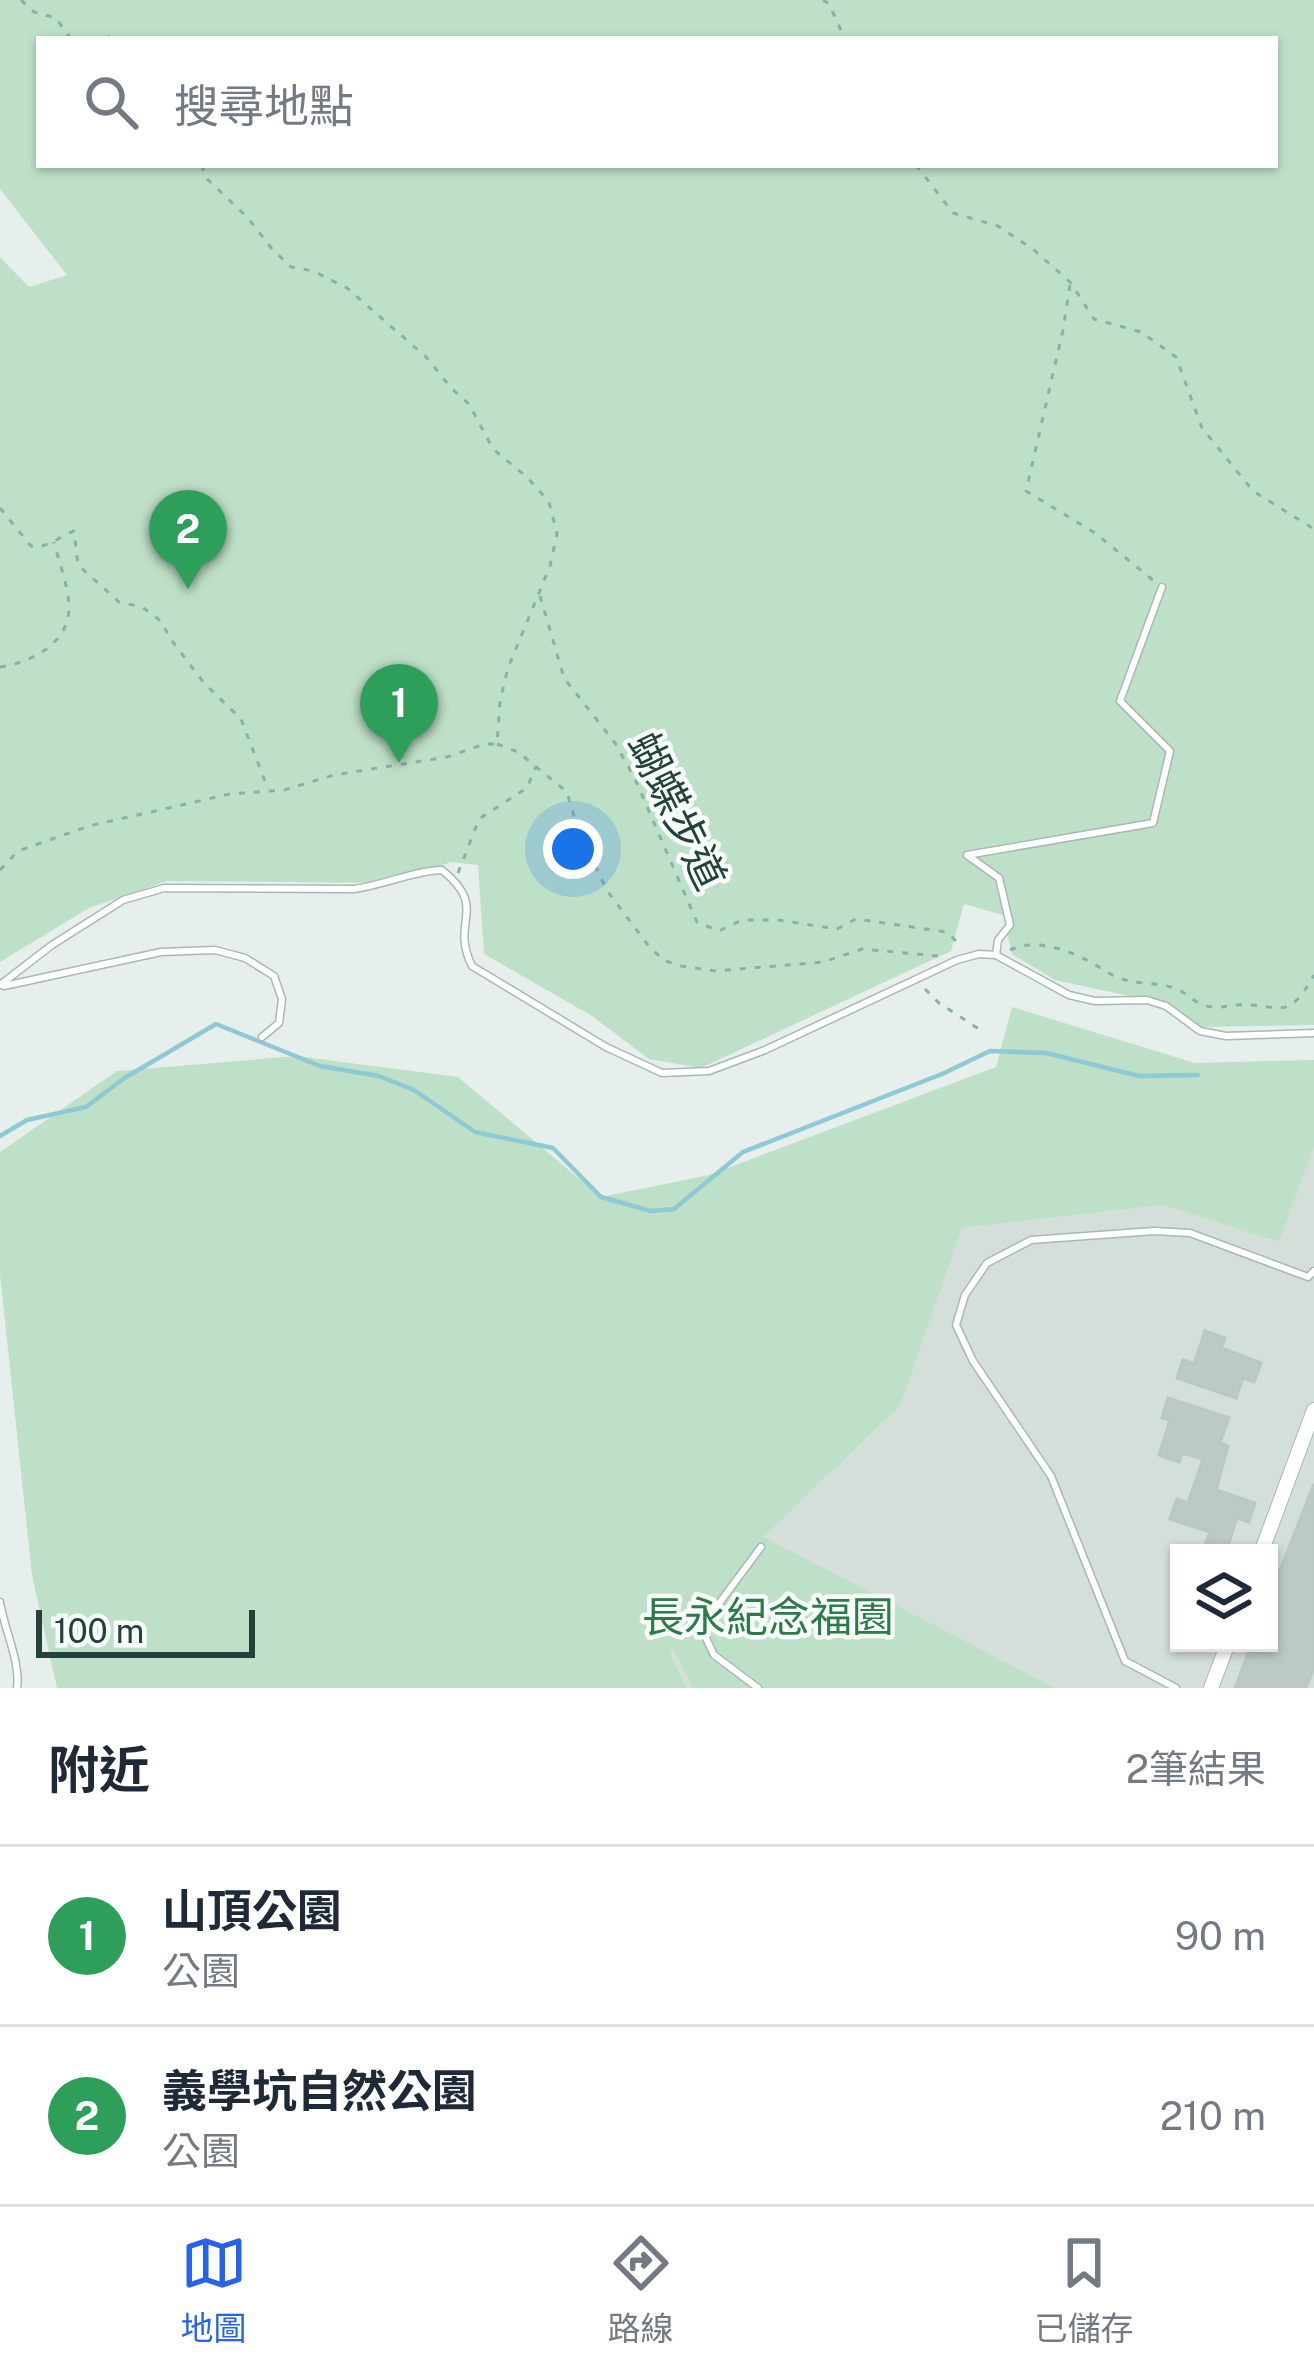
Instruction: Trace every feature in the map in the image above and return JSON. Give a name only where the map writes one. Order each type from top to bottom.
[{"type":"street","points":[[1264,1544],[1314,1410]]},
{"type":"street","points":[[1211,1688],[1225,1652]]},
{"type":"lane","points":[[996,953],[998,940],[1010,925],[999,878],[967,855],[1153,823],[1170,751],[1120,701],[1162,587]]},
{"type":"lane","points":[[0,986],[123,900],[164,887],[354,889],[379,886],[419,871],[442,870],[467,896],[464,950],[472,966],[607,1047],[662,1072],[709,1071],[765,1050],[957,960],[996,953],[1070,994],[1095,1001],[1147,1000],[1166,1006],[1200,1031],[1226,1036],[1314,1033]]},
{"type":"lane","points":[[0,986],[161,952],[215,950],[245,958],[274,976],[282,999],[280,1023],[262,1037]]},
{"type":"lane","points":[[1176,1688],[1125,1660],[1051,1476],[973,1361],[956,1325],[965,1295],[987,1263],[1031,1240],[1154,1231],[1190,1233],[1308,1277],[1314,1271]]},
{"type":"lane","points":[[1298,1450],[1314,1456]]},
{"type":"lane","points":[[758,1688],[714,1655],[705,1636],[709,1617],[761,1547]]},
{"type":"lane","points":[[0,1602],[20,1671],[17,1688]]},
{"type":"lane","points":[[0,1646],[12,1656]]},
{"type":"path","points":[[22,0],[34,13],[56,18],[69,36]]},
{"type":"path","points":[[823,0],[830,4],[844,36]]},
{"type":"path","points":[[203,168],[205,177],[291,268],[313,271],[347,288],[426,357],[469,404],[493,448],[549,502],[557,534],[550,566],[508,668],[497,744]]},
{"type":"path","points":[[918,168],[953,213],[998,226],[1034,250],[1070,284],[1094,319],[1141,332],[1176,357],[1202,428],[1253,491],[1314,529]]},
{"type":"path","points":[[1070,284],[1026,491],[1095,533],[1162,587]]},
{"type":"path","points":[[0,508],[37,548],[74,531],[78,565],[119,602],[142,607],[162,622],[205,683],[242,719],[268,790]]},
{"type":"path","points":[[0,667],[23,664],[44,651],[63,630],[69,610],[54,540]]},
{"type":"path","name":"蝴蝶步道","points":[[539,593],[564,678],[615,743],[635,779],[697,922],[719,931],[742,920],[837,928],[856,919],[947,932],[972,956]]},
{"type":"path","points":[[0,870],[18,851],[88,826],[497,744],[518,752],[567,792],[579,832],[608,892],[663,959],[716,970],[823,962],[862,949],[957,960]]},
{"type":"path","points":[[455,880],[479,819],[527,788],[536,766]]},
{"type":"path","points":[[996,953],[1038,943],[1083,958],[1121,979],[1180,990],[1220,1009],[1235,1005],[1283,1010],[1299,1000],[1314,975]]},
{"type":"path","points":[[915,980],[939,1003],[979,1029]]},
{"type":"shaded area","points":[[1314,1147],[1314,1688],[687,1688],[670,1653],[729,1571],[900,1406],[961,1228],[1163,1205],[1279,1242]]},
{"type":"green space","points":[[0,0],[1314,0],[1314,1025],[1201,1027],[1152,1001],[1055,980],[1012,954],[1003,915],[964,904],[951,951],[701,1068],[649,1059],[592,1016],[484,954],[478,865],[451,862],[393,883],[167,881],[89,908],[0,962],[0,257],[29,287],[67,275],[0,189]]},
{"type":"green space","name":"長永紀念福園","points":[[1012,1007],[1195,1063],[1314,1060],[1314,1147],[1279,1242],[1163,1205],[962,1228],[900,1406],[764,1537],[1055,1688],[693,1688],[673,1649],[670,1653],[687,1688],[57,1688],[32,1575],[0,1274],[0,1152],[117,1071],[297,1056],[458,1077],[601,1197],[709,1175],[996,1067]]},
{"type":"building","points":[[1205,1331],[1225,1338],[1221,1348],[1261,1363],[1254,1382],[1243,1378],[1236,1398],[1177,1378],[1183,1360],[1194,1364]]},
{"type":"building","points":[[1168,1398],[1229,1418],[1220,1443],[1228,1446],[1216,1490],[1255,1503],[1249,1522],[1237,1518],[1229,1544],[1205,1544],[1210,1532],[1170,1519],[1177,1499],[1188,1503],[1203,1459],[1182,1453],[1179,1462],[1159,1455],[1170,1420],[1162,1418]]},
{"type":"building","points":[[1314,1484],[1314,1668],[1306,1688],[1235,1688],[1249,1652],[1278,1652],[1278,1575]]},
{"type":"waterway","points":[[0,1136],[27,1120],[86,1107],[123,1079],[216,1024],[320,1066],[379,1076],[414,1090],[475,1132],[553,1148],[601,1197],[651,1211],[674,1209],[743,1152],[990,1051],[1046,1053],[1139,1076],[1198,1075]]},
{"type":"place","name":"義學坑自然公園","points":[[188,589]]},
{"type":"place","name":"山頂公園","points":[[399,763]]}]
